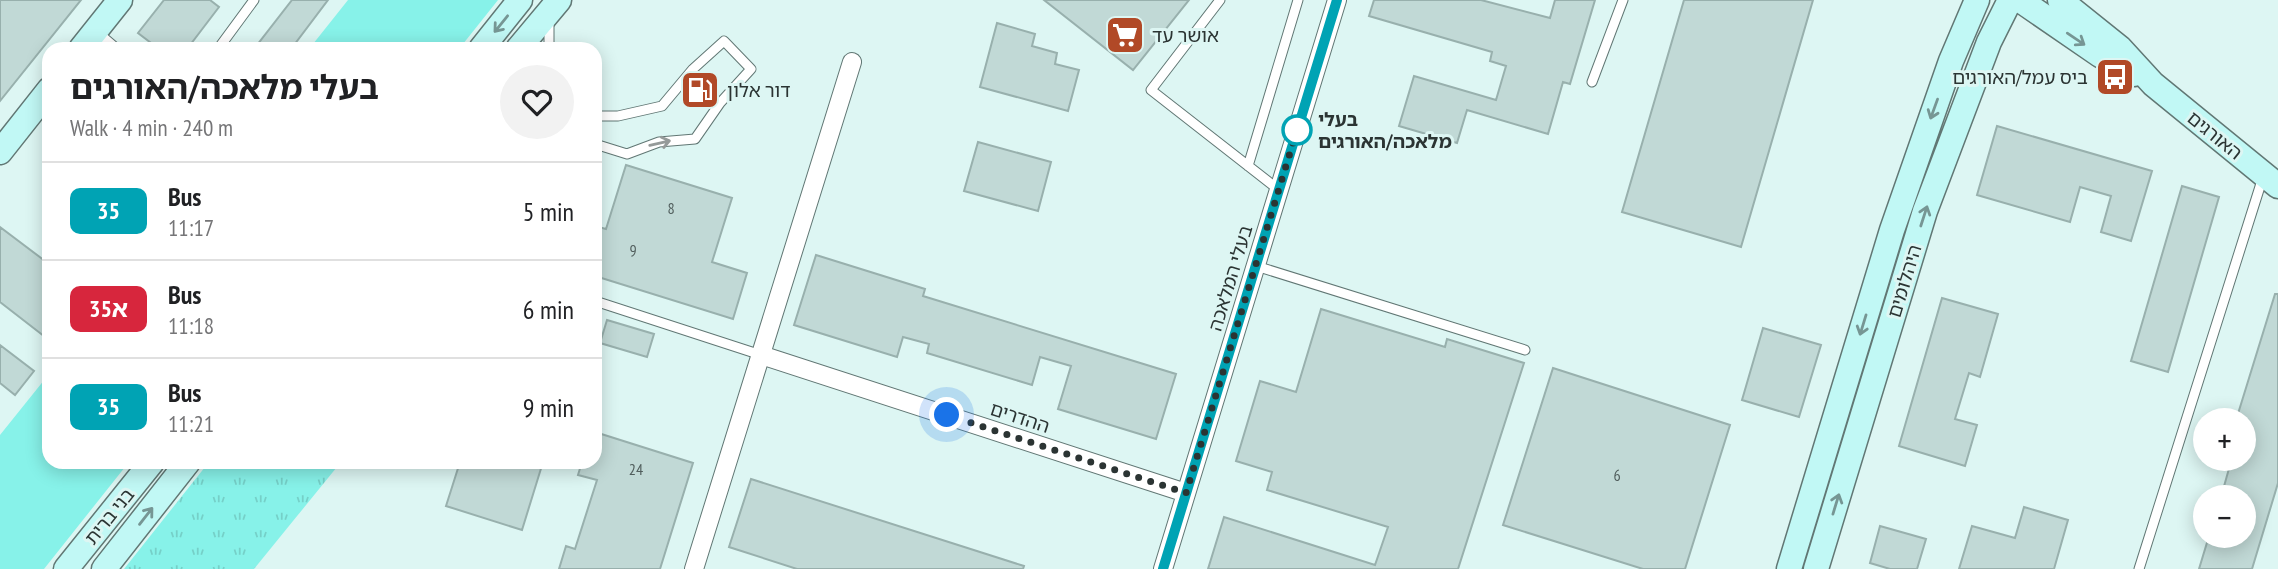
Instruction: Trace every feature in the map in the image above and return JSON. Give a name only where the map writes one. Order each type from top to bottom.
[{"type":"street","points":[[89,40],[120,0]]},
{"type":"street","points":[[487,42],[520,0]]},
{"type":"street","name":"בעלי המלאכה","points":[[1163,569],[1337,0]]},
{"type":"street","name":"היהלומים","points":[[1789,569],[1892,230],[1951,61],[1977,0]]},
{"type":"street","name":"היהלומים","points":[[1816,569],[1925,211],[1989,42],[2010,0]]},
{"type":"street","name":"האורגים","points":[[2020,0],[2100,55],[2153,84]]},
{"type":"street","points":[[524,42],[554,5]]},
{"type":"street","name":"האורגים","points":[[2071,5],[2120,48],[2153,84],[2271,181]]},
{"type":"street","points":[[694,569],[852,62]]},
{"type":"street","points":[[0,152],[42,99]]},
{"type":"street","name":"ההדרים","points":[[761,355],[1186,493]]},
{"type":"street","name":"בני ברית","points":[[66,569],[146,469]]},
{"type":"street","name":"בני ברית","points":[[104,569],[183,469]]},
{"type":"lane","points":[[223,42],[254,0]]},
{"type":"lane","points":[[1220,0],[1151,90],[1279,190]]},
{"type":"lane","points":[[1248,166],[1298,0]]},
{"type":"lane","points":[[1592,82],[1623,0]]},
{"type":"lane","points":[[550,42],[554,5]]},
{"type":"lane","points":[[602,116],[618,117],[662,106],[693,69],[724,41],[751,69],[720,103],[695,139],[659,142],[627,154],[602,146]]},
{"type":"lane","points":[[2139,569],[2271,181]]},
{"type":"lane","points":[[1256,266],[1525,350]]},
{"type":"lane","points":[[602,303],[761,355]]},
{"type":"green space","points":[[348,0],[498,0],[465,42],[315,42]]},
{"type":"green space","points":[[42,383],[42,469],[123,469],[44,569],[0,569],[0,435]]},
{"type":"green space","points":[[203,469],[335,469],[254,569],[124,569]]},
{"type":"building","points":[[0,0],[81,0],[47,42],[42,42],[42,49],[0,101]]},
{"type":"building","points":[[164,0],[210,0],[219,7],[192,42],[150,42],[138,33]]},
{"type":"building","points":[[292,0],[328,0],[296,42],[259,42]]},
{"type":"building","name":"אושר עד","points":[[1044,0],[1189,0],[1133,70]]},
{"type":"building","points":[[1374,0],[1481,0],[1550,18],[1555,0],[1595,0],[1570,84],[1563,82],[1548,134],[1467,110],[1457,143],[1399,126],[1414,76],[1496,100],[1506,66],[1490,61],[1492,52],[1369,16]]},
{"type":"building","points":[[1684,0],[1813,0],[1741,247],[1622,212]]},
{"type":"building","points":[[997,23],[1035,34],[1032,46],[1057,53],[1055,64],[1079,70],[1068,111],[980,87]]},
{"type":"building","points":[[1997,126],[2152,171],[2131,241],[2101,232],[2111,196],[2080,187],[2070,222],[1977,195]]},
{"type":"building","points":[[978,142],[1051,162],[1038,211],[964,191]]},
{"type":"building","points":[[626,165],[732,198],[712,262],[747,273],[733,319],[602,278],[602,228],[606,229]]},
{"type":"building","points":[[2182,186],[2219,197],[2168,372],[2131,361]]},
{"type":"building","points":[[0,227],[42,259],[42,335],[0,302]]},
{"type":"building","points":[[816,255],[925,289],[923,296],[1176,374],[1156,439],[1058,409],[1071,366],[1040,357],[1032,385],[927,353],[929,344],[903,337],[897,357],[794,325]]},
{"type":"building","points":[[2275,294],[2278,294],[2278,483],[2252,569],[2199,569],[2205,548],[2256,548],[2256,485],[2224,485],[2228,471],[2256,471],[2256,408],[2240,408]]},
{"type":"building","points":[[1942,298],[1998,314],[1980,377],[1969,373],[1955,419],[1977,425],[1965,466],[1899,446]]},
{"type":"building","points":[[1321,309],[1445,347],[1447,339],[1524,363],[1458,569],[1208,569],[1224,517],[1375,565],[1388,527],[1267,490],[1272,472],[1236,461],[1260,381],[1296,392]]},
{"type":"building","points":[[607,320],[654,334],[647,357],[602,344]]},
{"type":"building","points":[[1763,328],[1821,345],[1799,417],[1742,400]]},
{"type":"building","points":[[0,345],[34,371],[15,395],[0,383]]},
{"type":"building","points":[[1553,368],[1730,425],[1685,569],[1643,569],[1503,525]]},
{"type":"building","points":[[602,434],[693,463],[660,569],[559,569],[566,546],[575,549],[597,480],[578,475],[580,469],[602,469]]},
{"type":"building","points":[[458,469],[541,469],[522,530],[446,506]]},
{"type":"building","points":[[751,479],[1024,566],[1023,569],[797,569],[729,547]]},
{"type":"building","points":[[2024,507],[2068,520],[2054,569],[1959,569],[1972,526],[2015,538]]},
{"type":"building","points":[[1880,526],[1926,539],[1917,569],[1890,569],[1870,563]]},
{"type":"bus line","name":"35","points":[[1163,569],[1337,0]]},
{"type":"place","name":"אושר עד","points":[[1125,35]]},
{"type":"place","name":"ביס עמל/האורגים","points":[[2115,77]]},
{"type":"place","name":"דור אלון","points":[[700,90]]},
{"type":"place","name":"בעלי מלאכה/האורגים","points":[[1297,130]]},
{"type":"route","points":[[947,415],[1186,493],[1297,130]]}]
